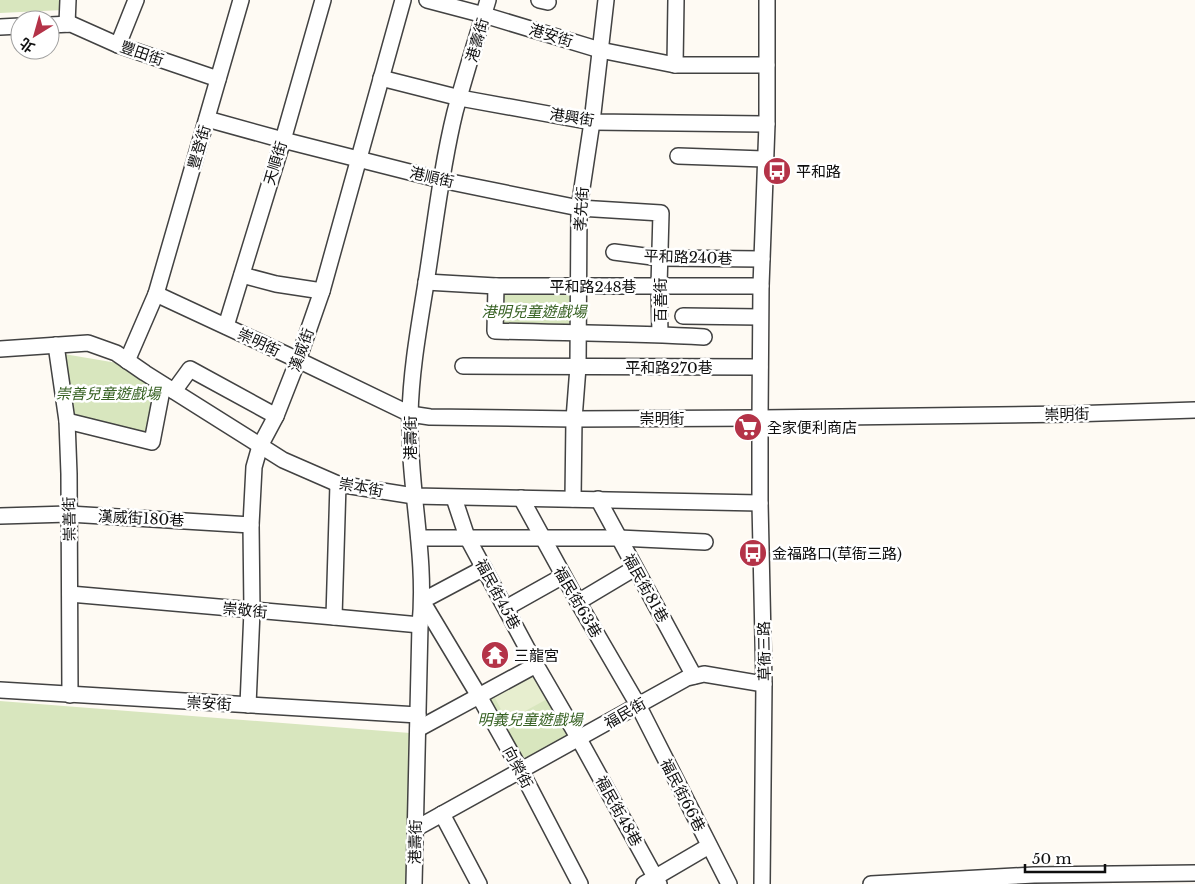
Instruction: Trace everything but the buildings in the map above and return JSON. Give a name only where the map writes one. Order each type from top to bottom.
[{"type":"street","points":[[67,24],[68,0]]},
{"type":"street","points":[[118,45],[136,0]]},
{"type":"street","name":"豐登街","points":[[127,361],[156,294],[241,0]]},
{"type":"street","name":"天順街","points":[[226,326],[283,140],[323,0]]},
{"type":"street","name":"漢威街","points":[[248,705],[252,610],[251,525],[254,467],[260,446],[276,416],[298,360],[322,291],[403,0]]},
{"type":"street","name":"港安街","points":[[427,0],[600,50],[675,65],[767,65]]},
{"type":"street","name":"港壽街","points":[[414,884],[422,601],[419,538],[411,468],[410,414],[415,347],[441,180],[455,113],[488,0]]},
{"type":"street","name":"孝先街","points":[[573,499],[574,419],[578,366],[579,208],[592,122],[606,0]]},
{"type":"street","points":[[675,65],[676,0]]},
{"type":"street","points":[[760,418],[760,317],[767,124],[768,0]]},
{"type":"street","name":"豐田街","points":[[60,24],[71,24],[118,45],[218,79]]},
{"type":"street","name":"港興街","points":[[381,78],[460,98],[592,122],[767,124]]},
{"type":"street","name":"港順街","points":[[207,119],[441,180],[579,208],[661,213]]},
{"type":"street","points":[[678,156],[766,159]]},
{"type":"street","name":"百善街","points":[[496,286],[495,331],[660,334],[661,213]]},
{"type":"street","name":"平和路240巷","points":[[614,252],[660,258],[762,259]]},
{"type":"street","points":[[242,275],[276,284],[322,291]]},
{"type":"street","name":"平和路248巷","points":[[426,282],[496,286],[579,287],[761,286]]},
{"type":"street","name":"崇明街","points":[[156,294],[410,414],[430,417],[574,419],[760,418],[1070,414],[1195,410]]},
{"type":"street","points":[[683,316],[760,317]]},
{"type":"street","points":[[660,334],[704,337]]},
{"type":"street","name":"崇本街","points":[[0,349],[88,343],[116,353],[283,460],[338,484],[414,496],[454,498],[760,503]]},
{"type":"street","name":"崇善街","points":[[56,345],[67,421],[70,695]]},
{"type":"street","name":"平和路270巷","points":[[463,366],[760,367]]},
{"type":"street","points":[[67,421],[152,442],[169,388],[190,369],[276,416]]},
{"type":"street","name":"草衙三路","points":[[760,418],[764,684],[762,884]]},
{"type":"street","points":[[334,617],[338,484]]},
{"type":"street","name":"福民街45巷","points":[[454,498],[467,537],[536,665],[579,739]]},
{"type":"street","name":"福民街63巷","points":[[521,498],[563,576],[638,705]]},
{"type":"street","name":"福民街81巷","points":[[598,499],[694,676]]},
{"type":"street","name":"漢威街180巷","points":[[0,516],[69,514],[251,525]]},
{"type":"street","points":[[419,538],[618,538],[706,542]]},
{"type":"street","points":[[422,601],[484,568]]},
{"type":"street","points":[[578,602],[635,568]]},
{"type":"street","points":[[506,608],[563,576]]},
{"type":"street","name":"崇敬街","points":[[70,594],[420,626]]},
{"type":"street","name":"向榮街","points":[[422,601],[521,771],[580,884]]},
{"type":"street","points":[[418,722],[479,696],[536,665]]},
{"type":"street","name":"福民街","points":[[415,829],[674,685],[694,676],[704,674],[764,684]]},
{"type":"street","name":"崇安街","points":[[0,690],[248,705],[418,722]]},
{"type":"street","name":"福民街66巷","points":[[638,705],[729,884]]},
{"type":"street","name":"福民街48巷","points":[[579,739],[652,882]]},
{"type":"street","points":[[442,814],[479,884]]},
{"type":"street","points":[[652,882],[709,846]]},
{"type":"street","points":[[871,884],[1034,875],[1195,873]]},
{"type":"green space","points":[[0,0],[63,0],[63,10],[10,10],[10,13],[0,13]]},
{"type":"green space","name":"港明兒童遊戲場","points":[[497,292],[571,293],[571,332],[497,330]]},
{"type":"green space","name":"崇善兒童遊戲場","points":[[64,354],[123,364],[157,393],[148,437],[73,416]]},
{"type":"green space","name":"明義兒童遊戲場","points":[[538,672],[574,737],[523,766],[486,701]]},
{"type":"green space","points":[[535,674],[549,698],[507,721],[494,696]]},
{"type":"green space","points":[[0,701],[410,733],[407,884],[0,884]]},
{"type":"place","name":"平和路","points":[[777,171]]},
{"type":"place","name":"全家便利商店","points":[[748,427]]},
{"type":"place","name":"金福路口(草衙三路)","points":[[753,553]]},
{"type":"place","name":"三龍宮","points":[[495,655]]}]
